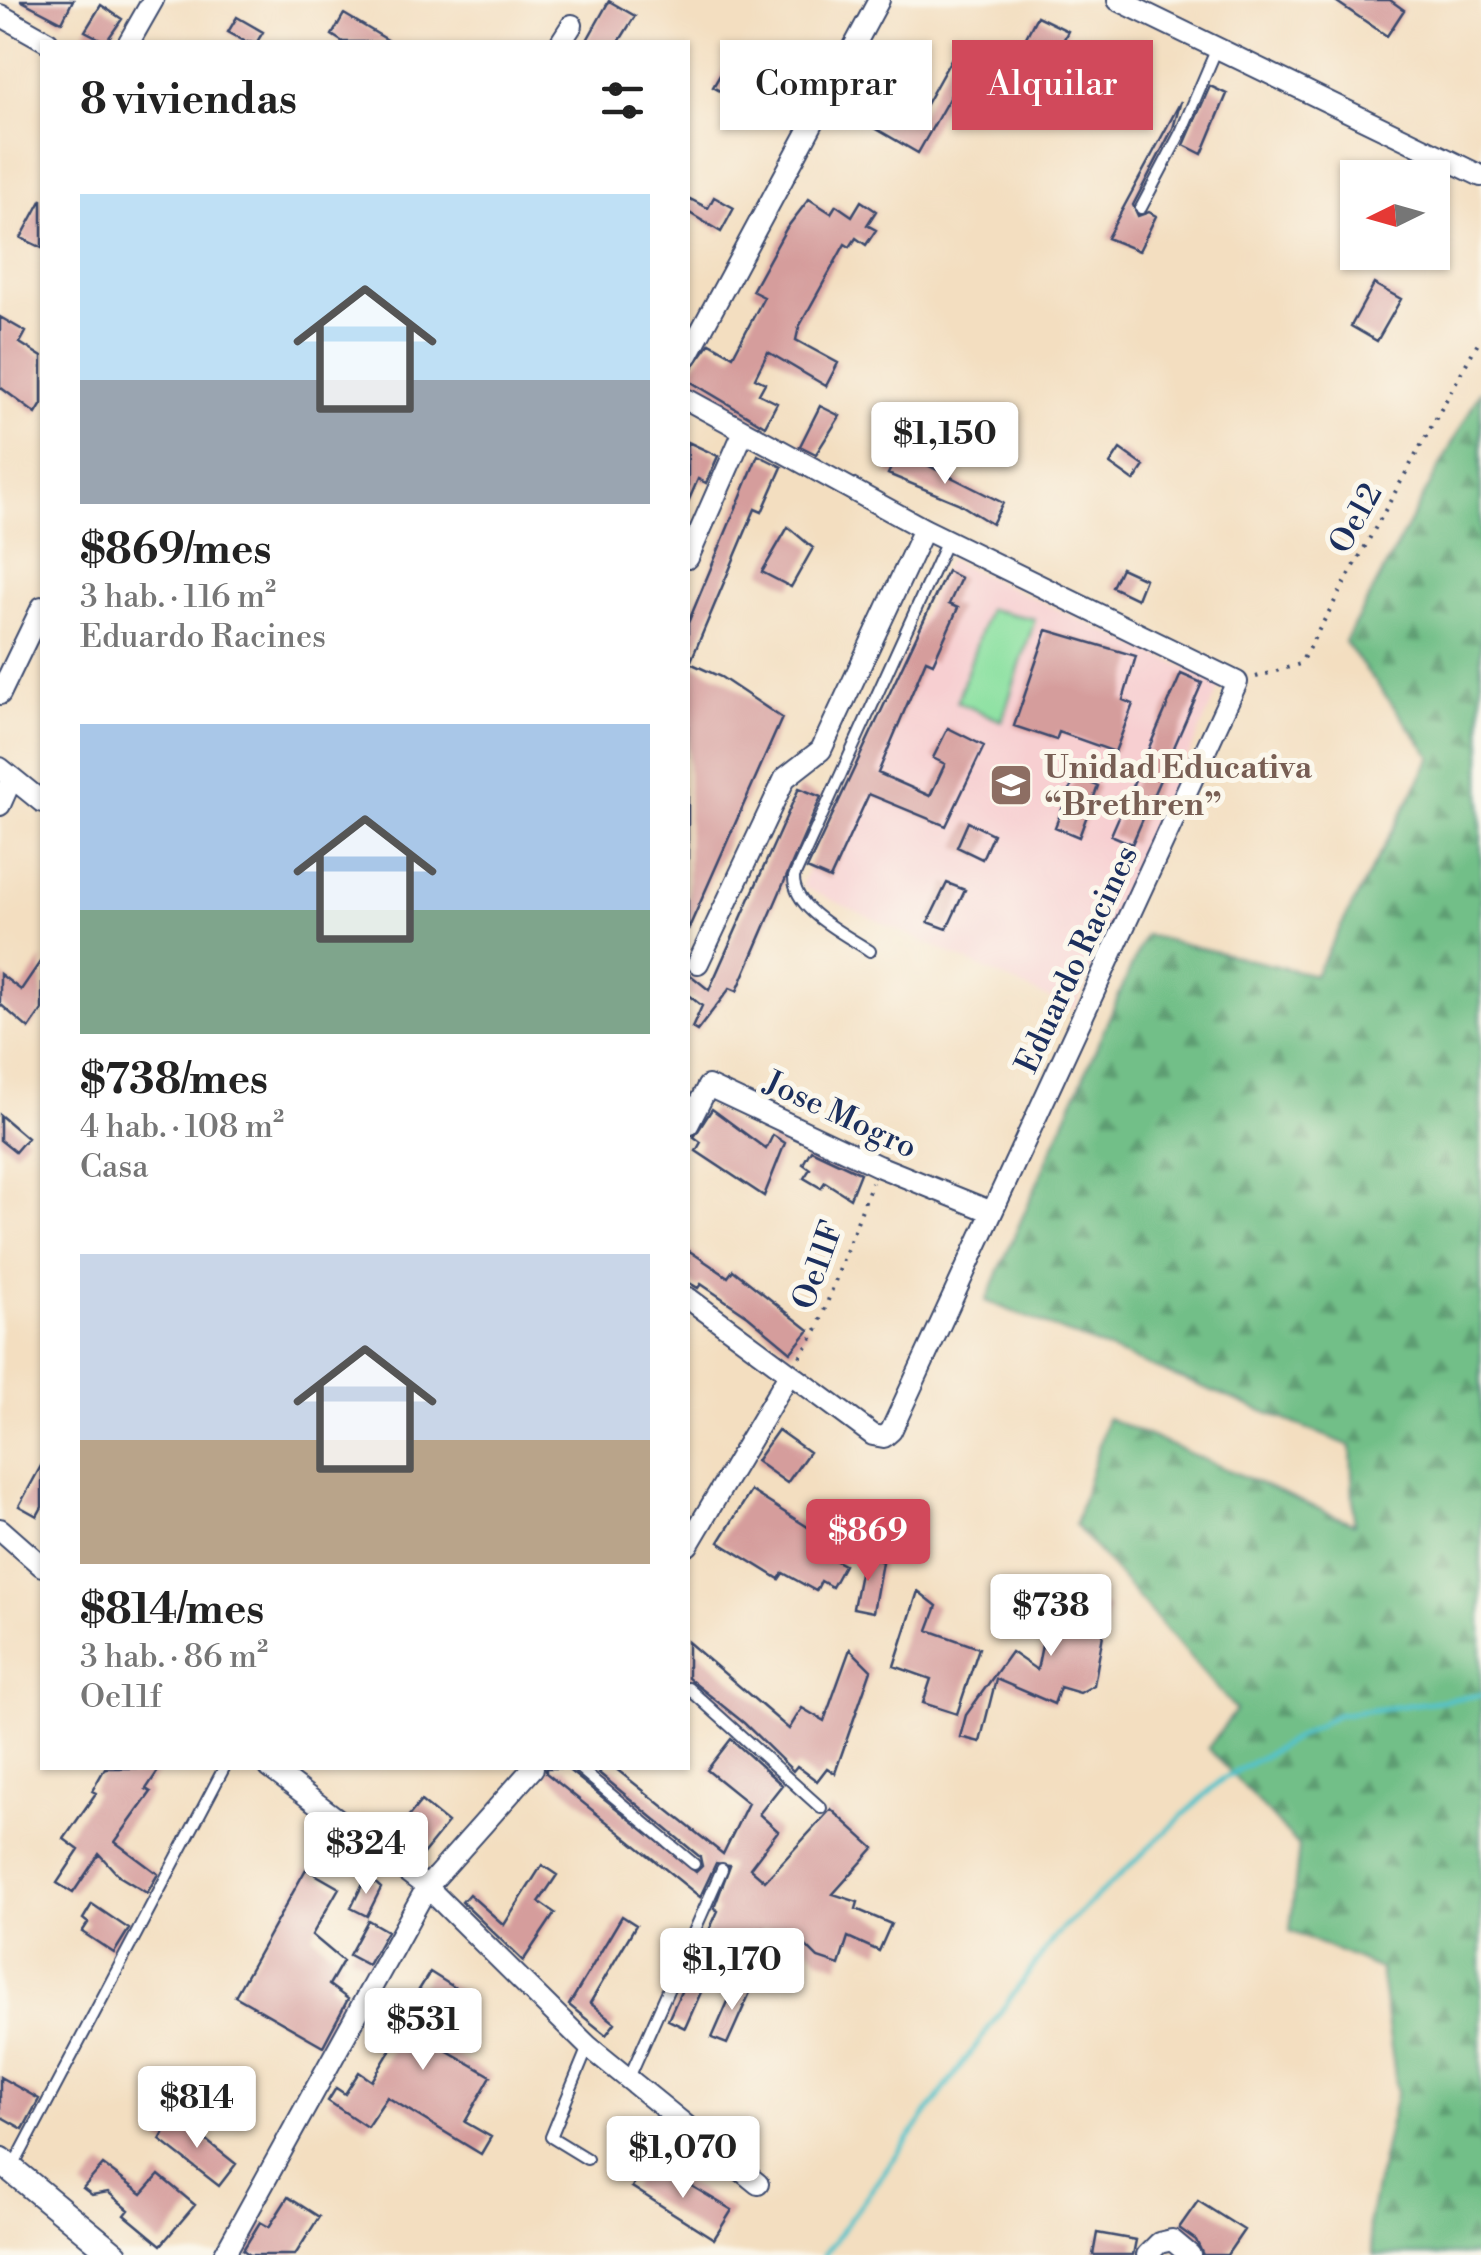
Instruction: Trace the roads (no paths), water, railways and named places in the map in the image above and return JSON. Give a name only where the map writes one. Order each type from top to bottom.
[{"type":"street","points":[[129,40],[153,0]]},
{"type":"street","points":[[690,351],[879,0]]},
{"type":"street","points":[[1118,0],[1481,176]]},
{"type":"street","points":[[0,15],[44,40]]},
{"type":"street","points":[[690,401],[948,540]]},
{"type":"street","points":[[690,553],[744,431]]},
{"type":"street","points":[[698,962],[785,778],[821,750],[924,529]]},
{"type":"street","name":"Eduardo Racines","points":[[789,1374],[873,1435],[884,1437],[891,1431],[1237,682],[948,540]]},
{"type":"street","points":[[0,694],[40,611]]},
{"type":"street","points":[[0,805],[6,773],[40,800]]},
{"type":"street","name":"Jose Mogro","points":[[690,1121],[708,1086],[878,1166],[992,1212]]},
{"type":"street","points":[[690,1300],[789,1374],[690,1542]]},
{"type":"street","points":[[0,1529],[40,1564]]},
{"type":"street","points":[[273,1770],[427,1887],[588,2046],[758,2184]]},
{"type":"street","points":[[224,2255],[427,1887],[530,1770]]},
{"type":"street","points":[[4,2172],[115,2255]]},
{"type":"street","points":[[1147,2255],[1158,2243],[1172,2240],[1190,2255]]},
{"type":"lane","points":[[1141,208],[1181,132],[1217,48]]},
{"type":"lane","points":[[870,952],[803,903],[794,889],[794,877],[948,540]]},
{"type":"lane","points":[[690,1690],[821,1808]]},
{"type":"lane","points":[[4,2172],[223,1770]]},
{"type":"lane","points":[[581,1770],[694,1864]]},
{"type":"lane","points":[[628,2080],[722,1870]]},
{"type":"lane","points":[[586,2159],[556,2142],[551,2127],[588,2046]]},
{"type":"waterway","points":[[824,2255],[1057,1934],[1221,1780],[1336,1715],[1481,1695]]},
{"type":"place","name":"Unidad Educativa “Brethren”","points":[[1011,785]]}]
